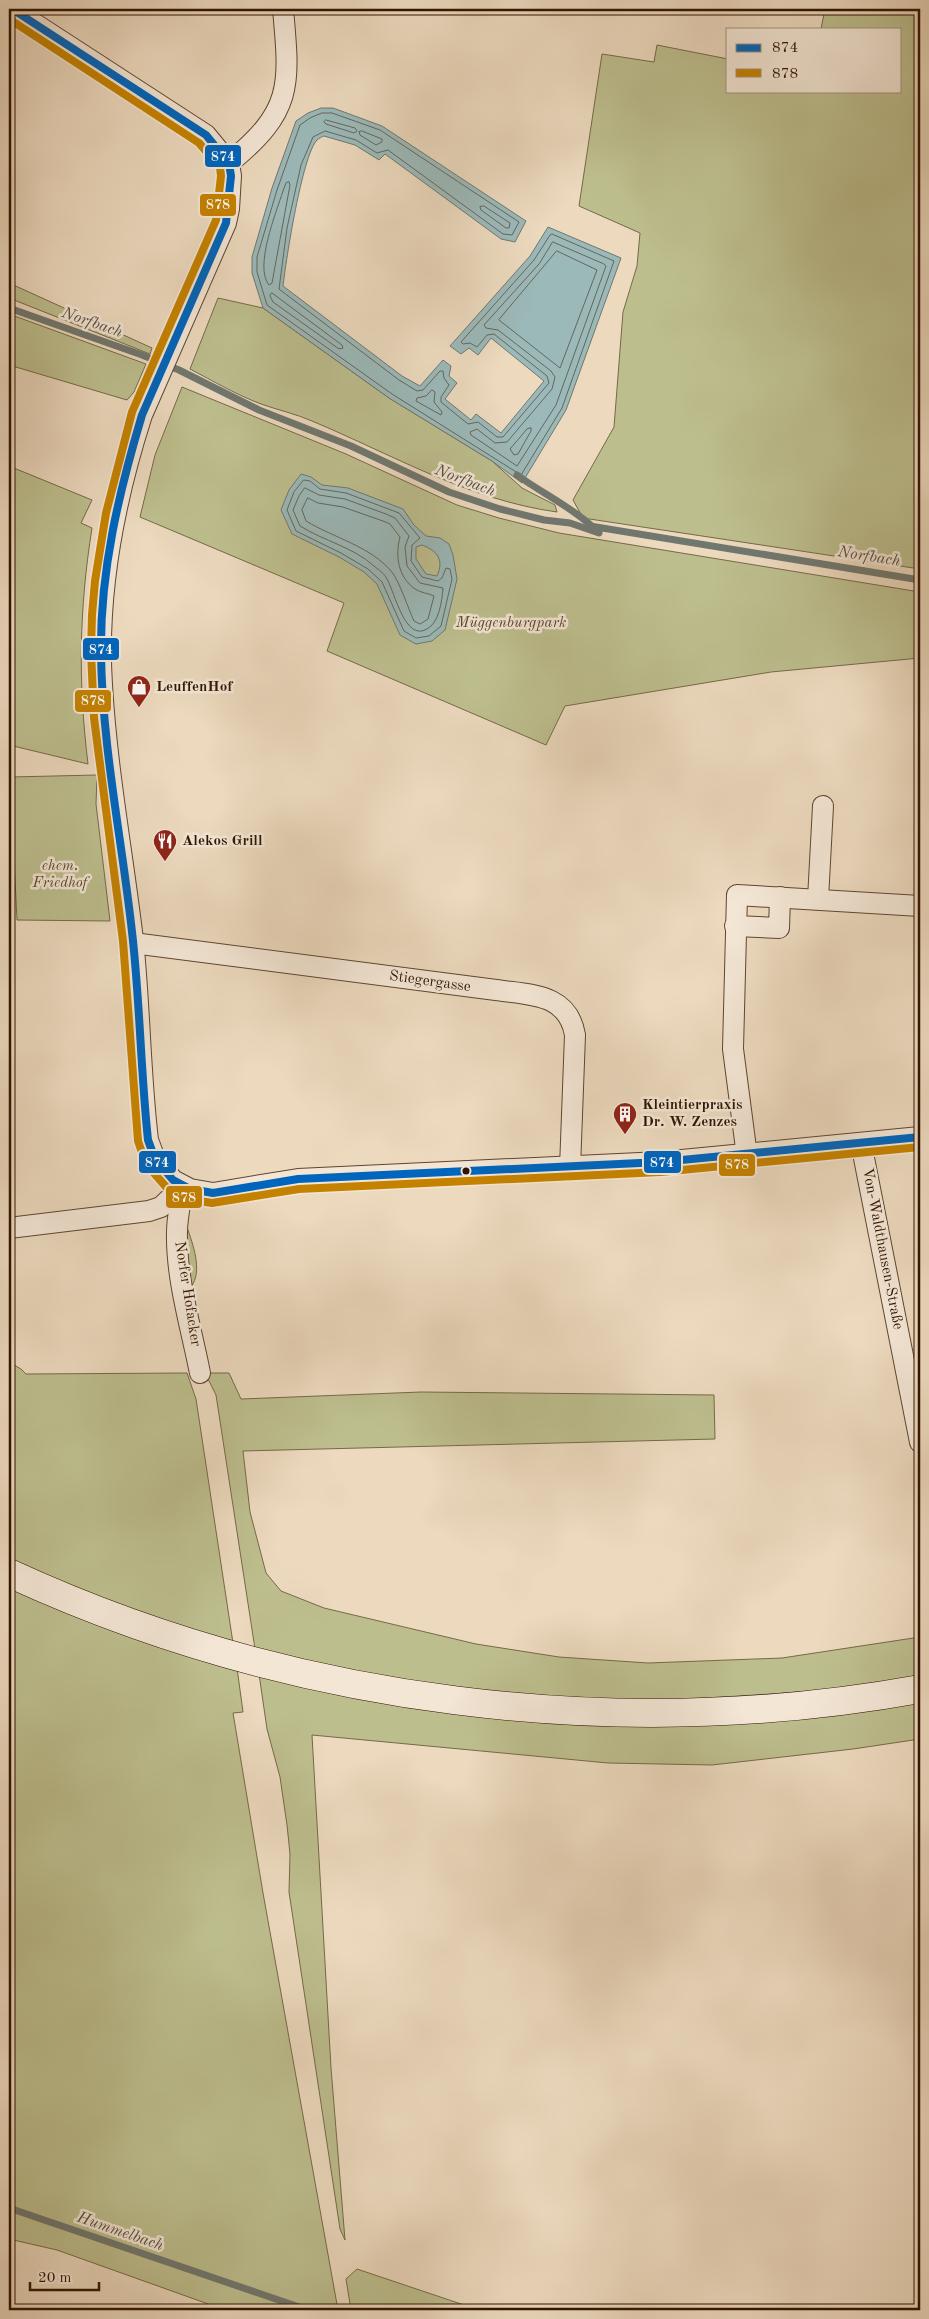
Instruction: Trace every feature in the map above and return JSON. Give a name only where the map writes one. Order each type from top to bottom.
[{"type":"main road","points":[[9,1573],[48,1591],[195,1645],[356,1684],[414,1695],[483,1704],[610,1713],[699,1712],[798,1706],[920,1689]]},
{"type":"street","points":[[229,163],[262,133],[272,121],[282,99],[288,73],[283,9]]},
{"type":"street","points":[[24,12],[206,135],[229,163],[231,176],[231,194],[226,223],[142,415],[116,504],[105,580],[101,642],[107,743],[133,943],[148,1140],[155,1159],[163,1170],[183,1186],[204,1193],[222,1193],[298,1179],[570,1168],[746,1156],[920,1137]]},
{"type":"street","points":[[818,898],[823,806]]},
{"type":"street","points":[[746,1156],[733,1049],[737,895],[818,898],[920,906]]},
{"type":"street","points":[[735,926],[779,928],[780,897]]},
{"type":"street","name":"Stiegergasse","points":[[133,943],[496,990],[534,996],[555,1002],[569,1015],[575,1034],[570,1168]]},
{"type":"street","name":"Von-Waldthausen-Straße","points":[[861,1143],[920,1442]]},
{"type":"street","points":[[9,1228],[149,1211],[161,1207],[183,1186]]},
{"type":"street","name":"Norfer Hofacker","points":[[183,1186],[177,1221],[177,1240],[182,1284],[200,1373]]},
{"type":"green space","points":[[825,9],[920,9],[920,569],[583,518],[573,500],[614,427],[623,312],[637,266],[640,233],[579,206],[602,54],[654,62],[657,45],[726,59],[726,92],[902,92],[902,28],[821,28]]},
{"type":"green space","points":[[9,283],[152,348],[150,354],[9,298]]},
{"type":"green space","points":[[218,298],[263,308],[389,398],[492,461],[522,488],[555,505],[557,512],[493,498],[462,487],[300,416],[252,400],[190,369]]},
{"type":"green space","points":[[9,314],[146,364],[134,392],[127,400],[9,365]]},
{"type":"green space","name":"Müggenburgpark","points":[[182,387],[346,454],[457,505],[499,518],[559,533],[920,592],[920,658],[771,672],[565,706],[546,745],[327,651],[344,603],[140,517],[155,455]]},
{"type":"green space","points":[[9,466],[92,500],[81,523],[92,528],[84,588],[81,646],[81,675],[88,764],[9,745]]},
{"type":"green space","name":"ehem. Friedhof","points":[[97,775],[96,804],[110,921],[17,920],[10,777]]},
{"type":"green space","points":[[185,1227],[187,1227],[192,1242],[197,1266],[195,1281],[191,1287],[187,1279]]},
{"type":"green space","points":[[9,1362],[26,1374],[187,1373],[196,1399],[233,1643],[115,1605],[9,1560]]},
{"type":"green space","points":[[205,1373],[229,1373],[241,1399],[421,1392],[714,1395],[715,1439],[243,1451],[250,1512],[266,1573],[281,1591],[324,1608],[476,1644],[559,1657],[648,1663],[782,1658],[920,1637],[920,1677],[834,1690],[659,1701],[542,1699],[367,1676],[255,1649],[216,1395]]},
{"type":"green space","points":[[9,1585],[237,1668],[243,1712],[233,1713],[263,1893],[338,2310],[225,2310],[57,2250],[9,2239]]},
{"type":"green space","points":[[259,1674],[381,1701],[920,1701],[920,1739],[853,1749],[712,1765],[608,1763],[312,1735],[331,2068],[345,2240],[340,2229],[289,1892],[290,1854],[280,1777],[267,1729]]},
{"type":"green space","points":[[357,2269],[479,2310],[351,2310],[346,2279]]},
{"type":"water","points":[[321,108],[333,108],[382,126],[526,221],[515,242],[501,239],[385,154],[379,160],[355,145],[324,136],[317,140],[311,150],[300,186],[283,286],[402,376],[420,386],[443,360],[451,366],[449,376],[457,383],[445,399],[471,420],[476,414],[501,433],[544,381],[491,338],[478,355],[469,348],[461,354],[450,346],[530,256],[548,227],[621,258],[566,410],[522,483],[492,461],[389,398],[263,308],[252,273],[252,257],[272,188],[296,121],[308,113]]},
{"type":"water","points":[[301,474],[311,477],[322,485],[348,488],[403,509],[414,525],[426,536],[440,538],[449,544],[457,579],[445,630],[432,641],[416,644],[400,635],[377,584],[364,572],[339,557],[292,534],[281,510],[289,490]],"holes":[[[422,545],[436,553],[440,561],[437,576],[426,574],[416,559],[416,547]]]},
{"type":"waterway","name":"Norfbach","points":[[9,308],[179,370],[259,410],[351,446],[449,492],[500,509],[544,520],[570,523],[599,533],[590,526],[920,580]]},
{"type":"waterway","points":[[517,475],[575,513],[594,528]]},
{"type":"waterway","name":"Hummelbach","points":[[9,2208],[308,2310]]},
{"type":"transit line","name":"874","points":[[12,9],[206,135],[229,163],[231,176],[226,223],[142,415],[112,532],[104,592],[101,652],[105,724],[133,941],[148,1140],[155,1159],[173,1180],[190,1189],[213,1193],[298,1179],[661,1162],[920,1137]]},
{"type":"transit line","name":"878","points":[[9,19],[199,143],[220,167],[221,176],[216,220],[132,412],[106,513],[95,581],[92,615],[91,651],[94,718],[123,941],[138,1141],[146,1164],[167,1188],[187,1199],[212,1203],[299,1189],[661,1172],[920,1147]]},
{"type":"place","name":"LeuffenHof","points":[[139,708]]},
{"type":"place","name":"Alekos Grill","points":[[165,862]]},
{"type":"place","name":"Kleintierpraxis Dr. W. Zenzes","points":[[625,1135]]}]
